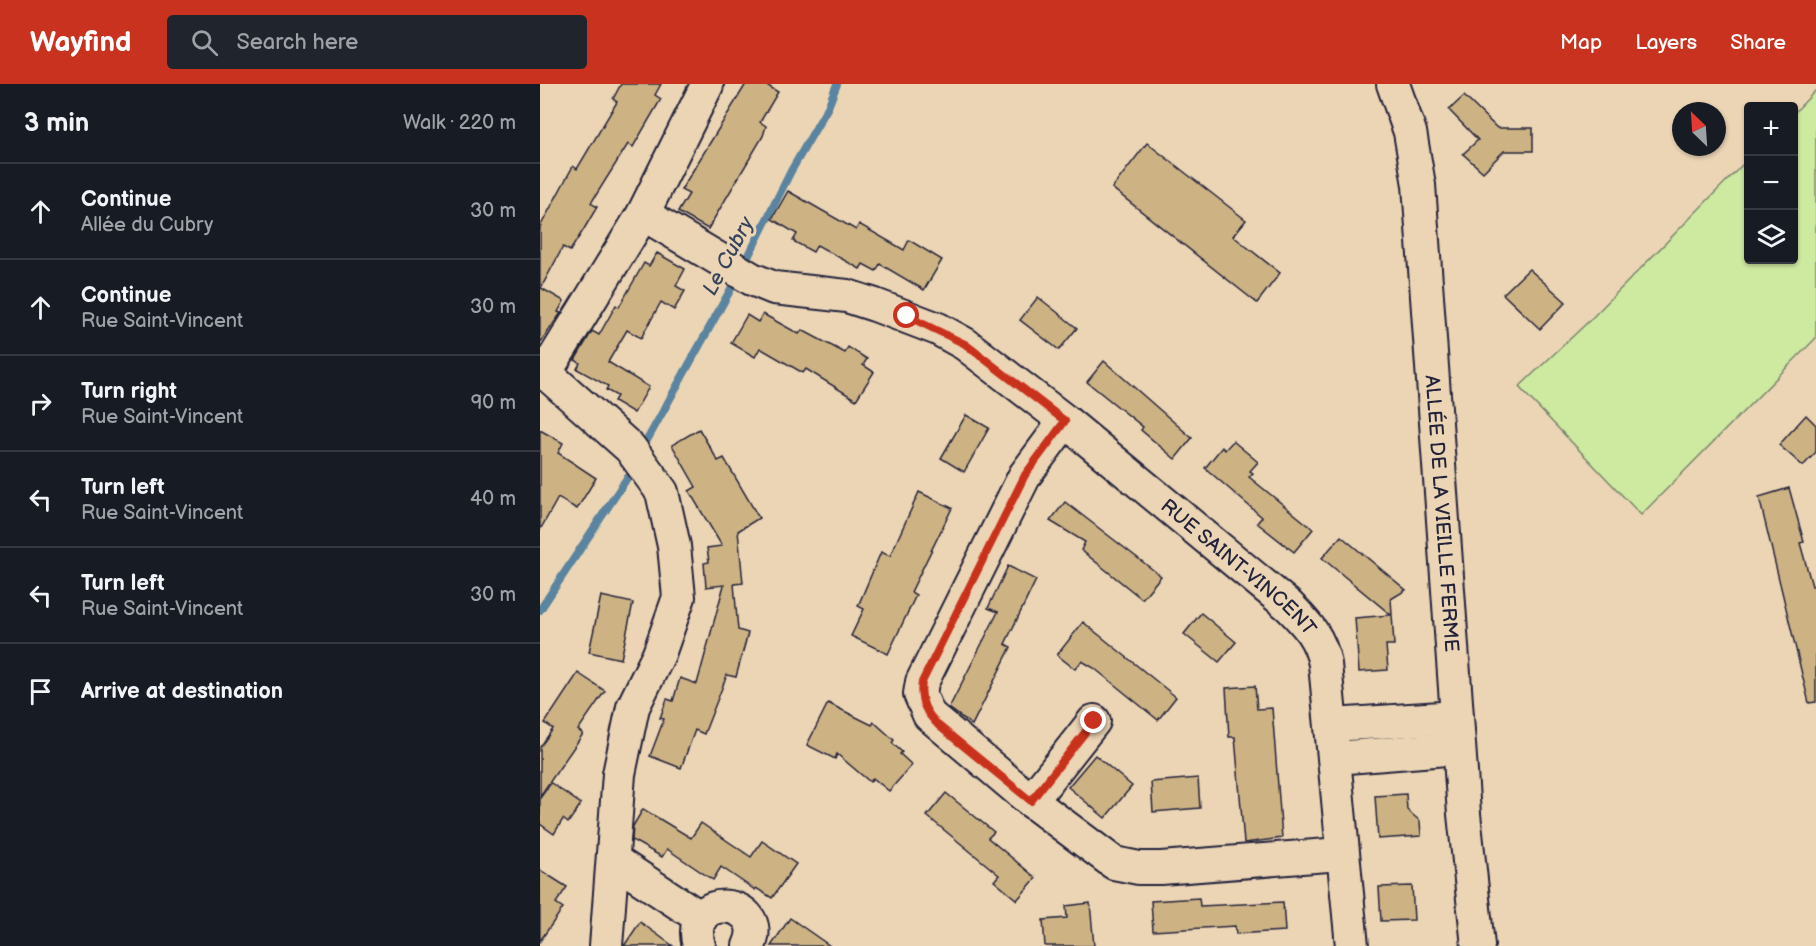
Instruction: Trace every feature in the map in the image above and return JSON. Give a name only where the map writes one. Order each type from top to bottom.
[{"type":"street","name":"ALLÉE DE LA VIEILLE FERME","points":[[1393,84],[1410,132],[1419,185],[1458,733],[1478,946]]},
{"type":"street","points":[[606,946],[619,774],[633,707],[659,654],[679,597],[674,546],[662,492],[630,448],[543,370],[643,214],[707,85]]},
{"type":"street","name":"RUE SAINT-VINCENT","points":[[643,214],[739,272],[774,288],[847,296],[938,329],[977,352],[1065,421],[1289,606],[1310,627],[1322,651],[1332,725],[1341,854],[1352,946]]},
{"type":"street","points":[[1065,421],[1025,475],[922,682],[920,694],[929,715],[939,726],[1104,858],[1131,867],[1161,868],[1341,854]]},
{"type":"street","points":[[1031,801],[1094,721]]},
{"type":"street","points":[[1332,725],[1458,733]]},
{"type":"street","points":[[1335,758],[1458,733]]},
{"type":"street","points":[[613,860],[700,932],[714,907],[724,906],[739,910],[751,925],[753,934],[749,946]]},
{"type":"green space","points":[[1816,90],[1816,338],[1641,515],[1519,387],[1589,321],[1744,163],[1744,264],[1798,264],[1798,109]]},
{"type":"building","points":[[621,84],[661,84],[655,95],[661,99],[633,147],[628,144],[591,203],[597,207],[584,229],[570,251],[563,247],[541,288],[564,301],[558,312],[561,313],[540,343],[540,227],[573,166],[577,169],[617,102],[613,99]]},
{"type":"building","points":[[746,84],[765,84],[778,92],[760,122],[766,126],[763,136],[708,229],[678,212],[689,194],[681,190]]},
{"type":"building","points":[[1464,96],[1497,128],[1533,128],[1533,151],[1504,151],[1483,172],[1463,154],[1478,140],[1449,110]]},
{"type":"building","points":[[1147,143],[1246,220],[1233,236],[1280,273],[1257,303],[1112,188]]},
{"type":"building","points":[[788,191],[856,230],[859,224],[904,250],[909,240],[942,260],[924,290],[880,264],[876,271],[863,264],[860,269],[817,245],[813,252],[793,241],[797,234],[772,219]]},
{"type":"building","points":[[657,253],[685,269],[676,286],[685,291],[674,310],[661,302],[641,338],[627,330],[608,362],[649,387],[634,413],[614,401],[617,396],[606,390],[608,386],[577,369],[580,363],[575,360],[592,331],[599,335],[616,305],[619,307],[644,263],[649,266]]},
{"type":"building","points":[[1529,269],[1566,302],[1540,329],[1503,294]]},
{"type":"building","points":[[1038,297],[1077,328],[1059,350],[1020,320]]},
{"type":"building","points":[[763,314],[799,334],[802,330],[845,353],[848,347],[867,359],[863,365],[874,372],[856,400],[806,369],[803,373],[760,348],[755,357],[731,343],[747,315],[758,322]]},
{"type":"building","points":[[1104,361],[1192,438],[1175,459],[1141,430],[1143,427],[1087,382]]},
{"type":"building","points":[[966,415],[989,428],[964,472],[941,458]]},
{"type":"building","points":[[1806,415],[1816,425],[1816,452],[1803,466],[1779,445]]},
{"type":"building","points":[[699,429],[718,461],[724,458],[759,518],[738,531],[743,583],[734,584],[738,630],[748,633],[736,677],[727,675],[704,734],[695,730],[681,768],[650,756],[664,719],[660,718],[667,699],[673,701],[680,678],[697,684],[724,585],[706,587],[704,563],[709,562],[707,548],[722,546],[689,491],[696,487],[672,445]]},
{"type":"building","points":[[540,430],[563,443],[558,453],[596,478],[577,509],[558,498],[540,530]]},
{"type":"building","points":[[1233,441],[1258,462],[1250,471],[1253,473],[1249,477],[1313,529],[1294,552],[1257,523],[1262,517],[1205,468],[1222,447],[1225,450]]},
{"type":"building","points":[[1789,488],[1804,542],[1800,543],[1812,586],[1816,586],[1816,702],[1809,703],[1759,497]]},
{"type":"building","points":[[919,492],[952,508],[911,592],[916,595],[888,654],[851,636],[864,609],[858,606],[881,552],[890,556]]},
{"type":"building","points":[[1065,502],[1161,576],[1142,599],[1081,550],[1085,542],[1050,521]]},
{"type":"building","points":[[1341,536],[1406,590],[1391,599],[1394,645],[1386,645],[1388,670],[1359,672],[1355,618],[1391,615],[1322,558]]},
{"type":"building","points":[[1008,566],[1036,580],[1005,644],[1011,647],[972,725],[949,708],[998,612],[988,608]]},
{"type":"building","points":[[601,596],[633,603],[621,659],[589,652]]},
{"type":"building","points":[[1201,613],[1236,642],[1219,662],[1184,634]]},
{"type":"building","points":[[1083,622],[1176,697],[1158,720],[1094,668],[1082,661],[1075,669],[1057,655]]},
{"type":"building","points":[[578,673],[605,691],[578,730],[583,734],[540,796],[540,747],[553,729],[545,723]]},
{"type":"building","points":[[1255,686],[1257,709],[1272,708],[1282,838],[1244,843],[1235,737],[1229,737],[1226,688]]},
{"type":"building","points":[[828,703],[872,725],[874,722],[894,740],[892,743],[912,765],[889,791],[873,778],[870,782],[837,754],[835,759],[807,745]]},
{"type":"building","points":[[1095,755],[1132,786],[1105,818],[1068,787]]},
{"type":"building","points":[[1198,778],[1200,808],[1153,812],[1151,782]]},
{"type":"building","points":[[551,783],[581,804],[568,823],[563,819],[554,834],[540,824],[540,798]]},
{"type":"building","points":[[946,793],[994,832],[988,838],[1036,878],[1017,900],[994,881],[999,875],[927,816]]},
{"type":"building","points":[[1406,794],[1407,810],[1420,821],[1421,836],[1378,839],[1375,796]]},
{"type":"building","points":[[643,809],[691,838],[701,823],[751,857],[762,841],[796,864],[772,898],[756,888],[755,890],[721,867],[713,880],[667,849],[662,857],[632,840],[633,826]]},
{"type":"building","points":[[540,870],[567,887],[556,903],[563,908],[540,941]]},
{"type":"building","points":[[1412,886],[1414,920],[1381,921],[1379,887]]},
{"type":"building","points":[[1199,898],[1200,906],[1283,902],[1285,931],[1236,934],[1235,926],[1153,931],[1151,901]]},
{"type":"building","points":[[1090,903],[1094,946],[1045,946],[1043,920],[1067,918],[1066,906]]},
{"type":"building","points":[[790,918],[830,946],[771,946]]},
{"type":"building","points":[[640,922],[673,946],[624,946]]},
{"type":"waterway","name":"Le Cubry","points":[[744,265],[791,171],[828,107],[837,84]]},
{"type":"waterway","name":"Le Cubry","points":[[646,442],[737,278]]},
{"type":"waterway","name":"Le Cubry","points":[[540,610],[627,478]]},
{"type":"route","points":[[907,316],[965,344],[1065,421],[1025,475],[922,682],[920,694],[923,705],[939,726],[1031,801],[1094,721]]}]
